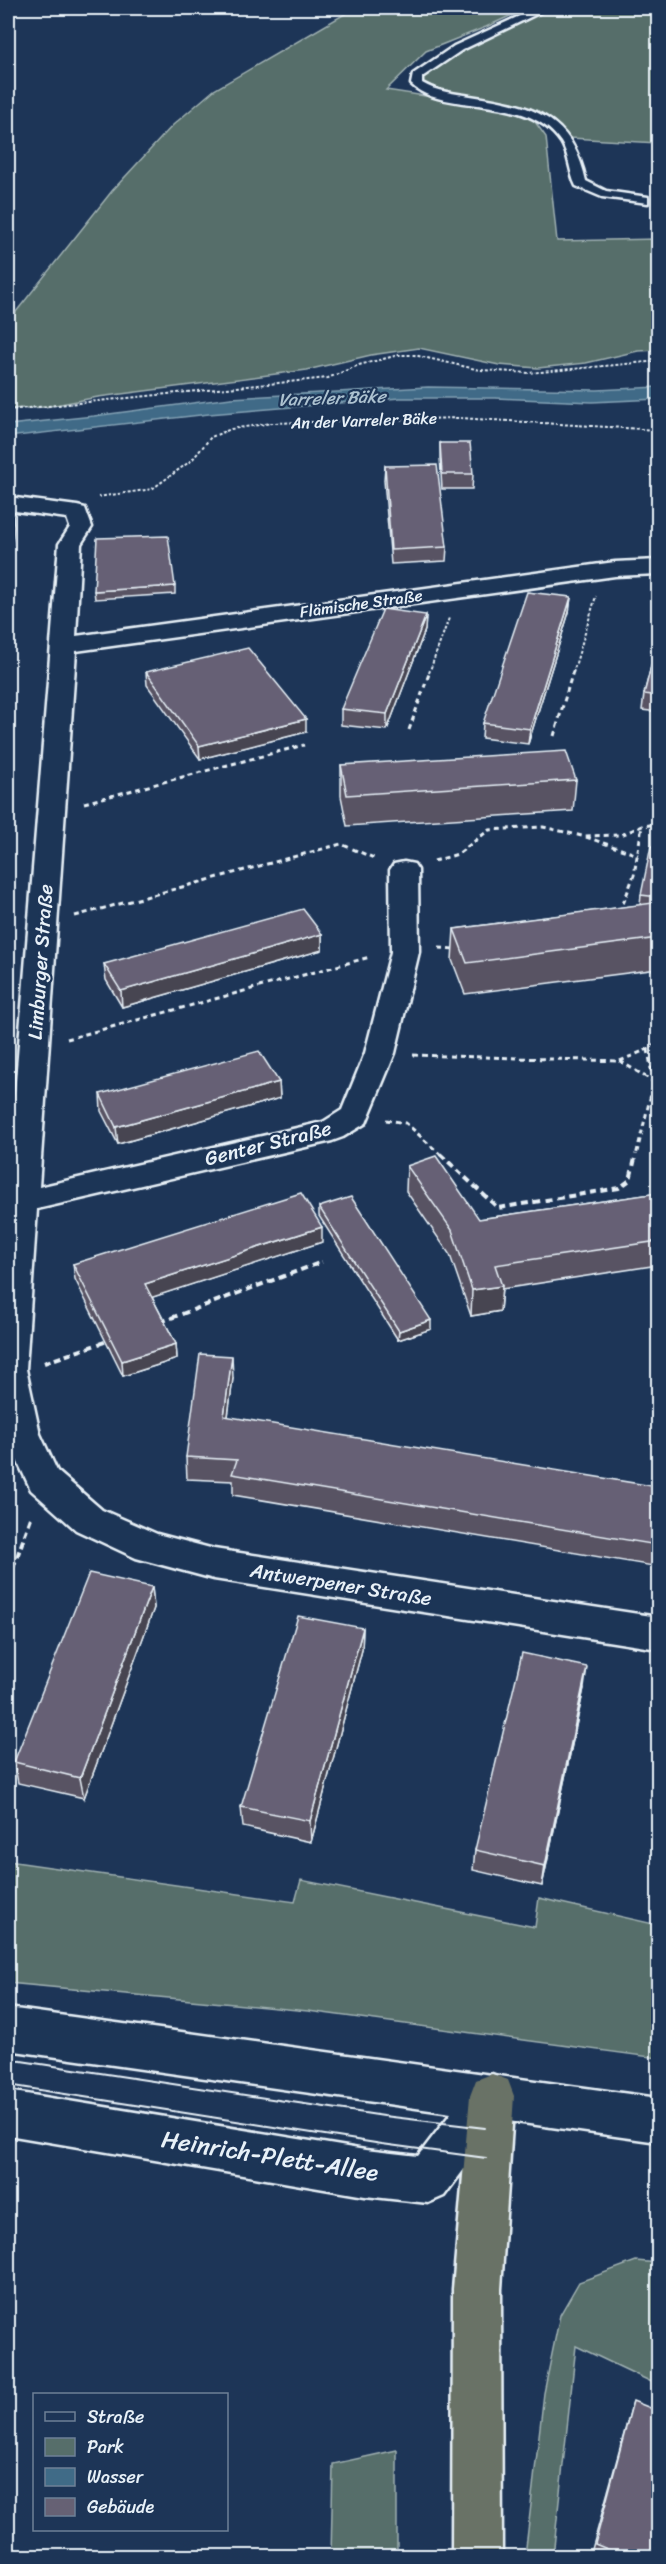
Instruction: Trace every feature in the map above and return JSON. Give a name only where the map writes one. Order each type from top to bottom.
[{"type":"highway","points":[[477,2556],[477,2289],[492,2096]]},
{"type":"street","points":[[8,504],[84,506]]},
{"type":"street","name":"Limburger Straße","points":[[44,1480],[22,1434],[9,1369],[70,544],[81,527],[84,506]]},
{"type":"street","name":"Flämische Straße","points":[[64,645],[453,590],[597,572],[658,567]]},
{"type":"street","name":"Genter Straße","points":[[21,1202],[332,1130],[355,1116],[380,1053],[405,947],[404,870]]},
{"type":"street","name":"Antwerpener Straße","points":[[44,1480],[89,1520],[149,1548],[214,1564],[658,1633]]},
{"type":"street","points":[[8,2030],[658,2120]]},
{"type":"street","name":"Heinrich-Plett-Allee","points":[[8,2114],[365,2173],[428,2180],[492,2096]]},
{"type":"lane","points":[[544,8],[458,48],[417,76],[416,84],[431,93],[502,104],[533,115],[548,123],[561,136],[574,154],[580,183],[589,190],[617,197],[644,200]]},
{"type":"path","points":[[8,410],[328,378],[359,365],[399,355],[414,355],[480,370],[529,373],[658,361]]},
{"type":"path","name":"An der Varreler Bäke","points":[[84,506],[152,489],[192,460],[211,437],[231,429],[272,423],[459,418],[658,430]]},
{"type":"path","points":[[554,736],[600,584],[597,572]]},
{"type":"path","points":[[409,730],[455,603],[453,590]]},
{"type":"path","points":[[52,808],[81,804],[304,745]]},
{"type":"path","points":[[582,836],[621,835],[642,826],[658,824]]},
{"type":"path","points":[[620,914],[634,875],[642,826]]},
{"type":"path","points":[[43,925],[341,844],[404,870],[458,854],[489,830],[543,827],[582,836],[638,855]]},
{"type":"path","points":[[34,1044],[70,1038],[405,947],[463,949]]},
{"type":"path","points":[[380,1053],[620,1061],[648,1049],[658,1041]]},
{"type":"path","points":[[355,1116],[406,1123],[498,1208],[619,1188],[630,1180],[654,1082],[648,1049]]},
{"type":"path","points":[[620,1061],[654,1082]]},
{"type":"path","points":[[157,1323],[322,1262]]},
{"type":"path","points":[[9,1369],[47,1363],[113,1339]]},
{"type":"path","points":[[8,1602],[13,1568],[44,1480]]},
{"type":"green space","points":[[355,8],[527,8],[426,51],[386,90],[497,107],[533,119],[546,137],[557,241],[658,239],[658,350],[638,351],[586,363],[538,368],[499,365],[419,348],[371,355],[307,370],[98,397],[45,407],[8,409],[8,322],[112,191],[173,125],[214,90]]},
{"type":"green space","points":[[546,8],[658,8],[658,143],[570,138],[535,111],[508,103],[434,92],[421,82],[430,71],[459,49]]},
{"type":"green space","points":[[8,1861],[295,1902],[301,1880],[535,1927],[539,1898],[658,1925],[658,2058],[308,2011],[8,1983]]},
{"type":"green space","points":[[636,2261],[658,2263],[658,2385],[576,2346],[553,2556],[525,2556],[544,2393],[560,2315],[579,2282]]},
{"type":"green space","points":[[397,2450],[397,2556],[331,2556],[333,2464]]},
{"type":"water","name":"Varreler Bäke","points":[[428,387],[597,390],[658,387],[658,399],[592,402],[495,398],[400,398],[209,414],[8,437],[8,425],[231,398]]},
{"type":"building","points":[[440,443],[470,443],[473,474],[442,474]]},
{"type":"building","points":[[437,465],[447,547],[391,550],[385,466]]},
{"type":"building","points":[[8,513],[13,513],[8,554]]},
{"type":"building","points":[[168,536],[175,586],[94,591],[97,538]]},
{"type":"building","points":[[527,592],[571,597],[530,729],[483,723]]},
{"type":"building","points":[[383,609],[426,615],[387,714],[341,709]]},
{"type":"building","points":[[658,639],[658,696],[644,694]]},
{"type":"building","points":[[248,648],[306,719],[199,746],[146,672]]},
{"type":"building","points":[[566,751],[576,780],[347,795],[341,765]]},
{"type":"building","points":[[651,846],[658,847],[658,897],[641,895]]},
{"type":"building","points":[[653,903],[658,914],[658,938],[467,963],[454,929]]},
{"type":"building","points":[[303,909],[322,934],[121,991],[104,964]]},
{"type":"building","points":[[259,1051],[279,1082],[116,1127],[100,1094]]},
{"type":"building","points":[[436,1156],[479,1219],[658,1193],[658,1241],[495,1265],[502,1286],[472,1290],[452,1230],[407,1166]]},
{"type":"building","points":[[301,1193],[322,1227],[145,1284],[176,1344],[122,1361],[73,1264]]},
{"type":"building","points":[[351,1197],[431,1320],[399,1331],[319,1207]]},
{"type":"building","points":[[200,1354],[232,1356],[224,1416],[658,1487],[657,1545],[232,1474],[237,1460],[186,1457]]},
{"type":"building","points":[[89,1573],[152,1587],[80,1778],[14,1762]]},
{"type":"building","points":[[298,1616],[363,1628],[310,1821],[241,1807]]},
{"type":"building","points":[[522,1653],[587,1667],[545,1866],[475,1850]]},
{"type":"building","points":[[633,2401],[658,2411],[658,2556],[624,2556],[595,2544]]},
{"type":"tram line","points":[[8,2059],[384,2116],[485,2128]]},
{"type":"tram line","points":[[8,2085],[382,2144],[486,2158]]}]
